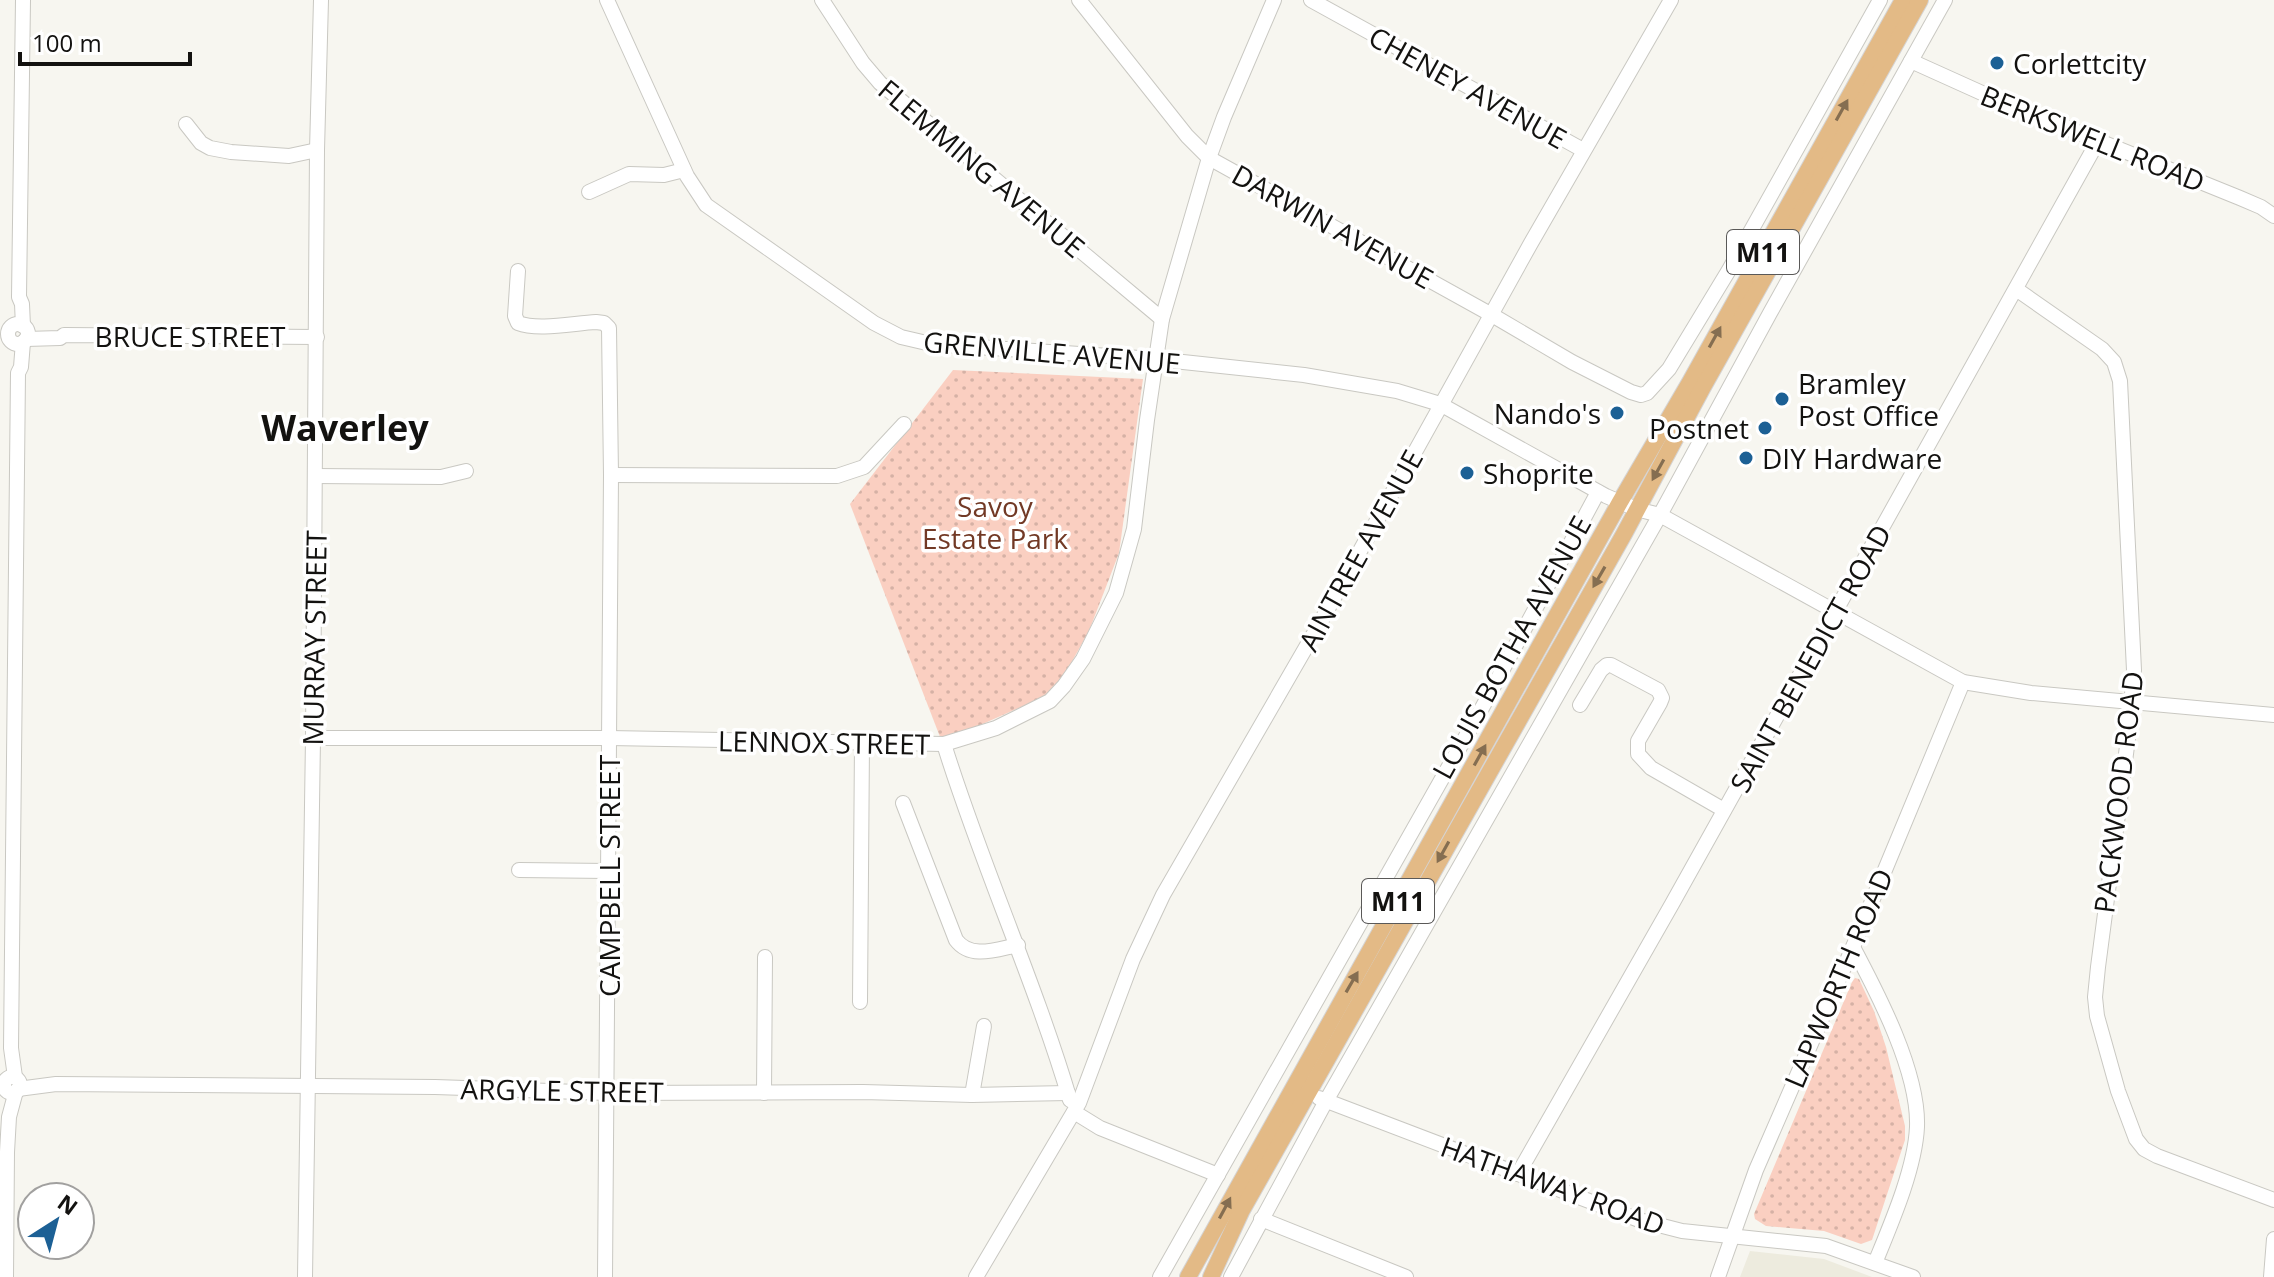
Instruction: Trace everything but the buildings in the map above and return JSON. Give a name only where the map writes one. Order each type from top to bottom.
[{"type":"main road","name":"LOUIS BOTHA AVENUE","points":[[1211,1277],[1302,1089],[1458,796],[1903,0]]},
{"type":"main road","name":"LOUIS BOTHA AVENUE","points":[[1188,1277],[1302,1089],[1636,509],[1920,0]]},
{"type":"street","points":[[6,1277],[9,1117],[13,1084],[18,373],[21,367],[14,334],[22,304],[19,297],[23,0]]},
{"type":"street","name":"MURRAY STREET","points":[[305,1277],[321,0]]},
{"type":"street","name":"GRENVILLE AVENUE","points":[[607,0],[684,170],[706,205],[890,333],[914,342],[940,345],[1155,359],[1327,378],[1397,391],[1440,404],[1598,492],[1636,509],[1660,515],[1963,682],[2031,693],[2274,715]]},
{"type":"street","name":"FLEMMING AVENUE","points":[[822,0],[863,63],[880,83],[1162,319]]},
{"type":"street","name":"DARWIN AVENUE","points":[[1079,0],[1187,136],[1209,158],[1572,362],[1637,394],[1647,393],[1669,369]]},
{"type":"street","points":[[944,744],[996,728],[1055,697],[1083,659],[1116,593],[1129,555],[1138,502],[1162,319],[1209,158],[1274,0]]},
{"type":"street","name":"CHENEY AVENUE","points":[[1311,0],[1583,150]]},
{"type":"street","name":"AINTREE AVENUE","points":[[976,1277],[1074,1112],[1133,959],[1163,895],[1327,610],[1583,150],[1671,0]]},
{"type":"street","points":[[1690,382],[1669,369],[1729,270],[1880,0]]},
{"type":"street","points":[[1231,1277],[1326,1101],[1660,515],[1945,0]]},
{"type":"street","name":"BERKSWELL ROAD","points":[[1911,61],[1993,98],[2240,198],[2274,216]]},
{"type":"street","points":[[186,124],[201,143],[210,148],[289,156],[317,150]]},
{"type":"street","name":"SAINT BENEDICT ROAD","points":[[1518,1174],[2098,141]]},
{"type":"street","points":[[589,192],[629,174],[664,175],[684,170]]},
{"type":"street","points":[[1729,270],[1747,281]]},
{"type":"street","name":"CAMPBELL STREET","points":[[518,271],[515,316],[522,326],[596,322],[604,323],[609,328],[611,475],[605,1277]]},
{"type":"street","name":"PACKWOOD ROAD","points":[[2016,289],[2102,349],[2118,371],[2122,402],[2133,642],[2132,703],[2095,997],[2097,1016],[2118,1091],[2136,1139],[2144,1149],[2274,1200]]},
{"type":"street","points":[[1751,302],[1770,313]]},
{"type":"street","name":"BRUCE STREET","points":[[14,334],[60,338],[64,335],[317,337]]},
{"type":"street","points":[[611,475],[837,476],[864,467],[904,424]]},
{"type":"street","points":[[315,476],[441,477],[466,471]]},
{"type":"street","name":"LOUIS BOTHA AVENUE","points":[[1160,1277],[1482,708],[1598,492]]},
{"type":"street","points":[[1580,705],[1607,665],[1658,690],[1662,698],[1638,741],[1638,754],[1651,768],[1724,810]]},
{"type":"street","name":"LAPWORTH ROAD","points":[[1718,1277],[1756,1170],[1963,682]]},
{"type":"street","name":"LENNOX STREET","points":[[313,738],[609,738],[944,744],[957,788],[1018,945],[1074,1112]]},
{"type":"street","points":[[860,1002],[862,742]]},
{"type":"street","points":[[903,803],[960,946],[973,952],[1018,945]]},
{"type":"street","points":[[519,870],[608,871]]},
{"type":"street","points":[[1853,947],[1877,991],[1896,1036],[1917,1116],[1916,1143],[1893,1220],[1875,1263]]},
{"type":"street","points":[[764,1093],[765,957]]},
{"type":"street","points":[[972,1095],[984,1026]]},
{"type":"street","name":"ARGYLE STREET","points":[[13,1084],[309,1086],[607,1093],[1068,1093]]},
{"type":"street","name":"HATHAWAY ROAD","points":[[1302,1089],[1326,1101],[1639,1220],[1682,1231],[1826,1246],[1913,1277]]},
{"type":"street","points":[[1074,1112],[1100,1128],[1218,1175]]},
{"type":"street","points":[[1261,1219],[1406,1277]]},
{"type":"street","points":[[2271,1277],[2274,1239]]},
{"type":"shaded area","points":[[1750,1251],[1824,1259],[1872,1277],[1740,1277]]},
{"type":"green space","name":"Savoy Estate Park","points":[[953,370],[1143,379],[1119,553],[1089,631],[1055,692],[942,742],[850,504]]},
{"type":"green space","points":[[1855,978],[1859,979],[1874,1011],[1905,1126],[1905,1140],[1872,1240],[1861,1244],[1824,1231],[1766,1226],[1755,1219],[1754,1214]]},
{"type":"place","name":"Corlettcity","points":[[1997,63]]},
{"type":"place","name":"Bramley Post Office","points":[[1782,399]]},
{"type":"place","name":"Nando's","points":[[1617,413]]},
{"type":"place","name":"Postnet","points":[[1765,428]]},
{"type":"place","name":"DIY Hardware","points":[[1746,458]]},
{"type":"place","name":"Shoprite","points":[[1467,473]]},
{"type":"district","name":"Waverley","points":[[345,427]]}]
